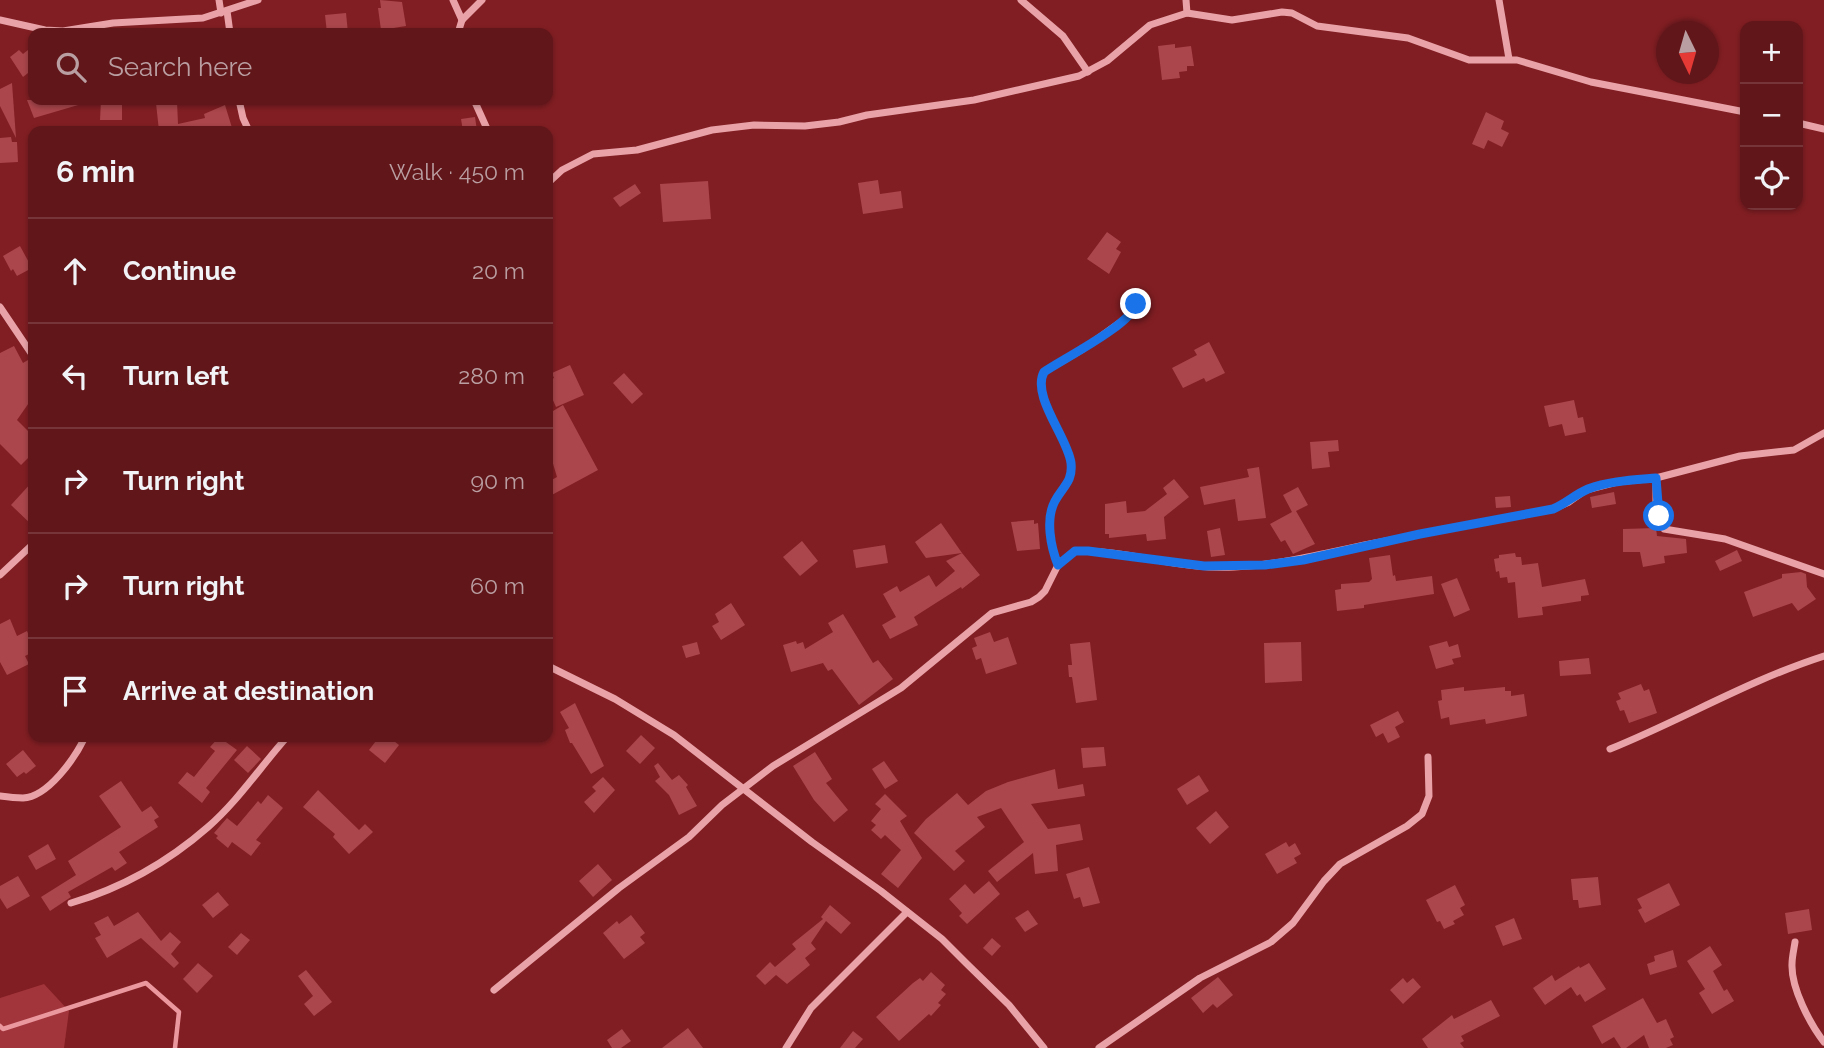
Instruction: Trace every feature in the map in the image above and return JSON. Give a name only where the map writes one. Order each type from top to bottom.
[{"type":"street","points":[[219,0],[229,28]]},
{"type":"street","points":[[82,28],[113,23],[203,18],[258,0]]},
{"type":"street","points":[[453,0],[462,20]]},
{"type":"street","points":[[460,28],[462,20],[481,0]]},
{"type":"street","points":[[1021,0],[1063,36],[1088,72]]},
{"type":"street","points":[[1186,0],[1187,13]]},
{"type":"street","points":[[1499,0],[1509,59]]},
{"type":"street","points":[[553,178],[562,170],[593,154],[637,150],[735,127],[823,125],[867,115],[946,105],[999,95],[1088,72],[1107,61],[1150,25],[1187,13],[1232,20],[1293,13],[1305,22],[1317,26],[1408,38],[1469,60],[1509,59],[1591,82],[1740,111]]},
{"type":"street","points":[[0,20],[37,28]]},
{"type":"street","points":[[240,105],[247,126]]},
{"type":"street","points":[[476,105],[486,126]]},
{"type":"street","points":[[1803,124],[1824,129]]},
{"type":"street","points":[[1058,565],[1052,548],[1051,509],[1072,476],[1070,459],[1045,402],[1041,377],[1044,372],[1083,349],[1129,316],[1135,309],[1136,297]]},
{"type":"street","points":[[0,307],[28,349]]},
{"type":"street","points":[[494,990],[619,888],[689,837],[742,789],[773,766],[901,688],[992,613],[1036,599],[1045,591],[1058,565],[1075,551],[1219,567],[1303,560],[1397,538],[1553,509],[1586,490],[1617,482],[1656,478],[1727,458],[1794,450],[1824,433]]},
{"type":"street","points":[[1656,478],[1656,501],[1661,526],[1664,528],[1725,539],[1824,574]]},
{"type":"street","points":[[0,575],[28,549]]},
{"type":"street","points":[[1610,749],[1687,715],[1728,693],[1824,656]]},
{"type":"street","points":[[553,669],[647,718],[693,748],[742,789],[942,939],[992,988],[1044,1048]]},
{"type":"street","points":[[0,796],[24,798],[47,786],[69,764],[82,742]]},
{"type":"street","points":[[71,903],[125,884],[208,827],[283,742]]},
{"type":"street","points":[[1099,1048],[1200,978],[1271,942],[1293,923],[1340,864],[1422,814],[1429,796],[1429,757]]},
{"type":"street","points":[[786,1048],[811,1008],[907,912]]},
{"type":"street","points":[[1795,942],[1792,967],[1796,984],[1811,1025],[1824,1042]]},
{"type":"shaded area","points":[[44,984],[69,1011],[64,1048],[0,1048],[0,998]]},
{"type":"building","points":[[380,0],[402,2],[406,26],[381,28],[378,8],[381,8]]},
{"type":"building","points":[[346,13],[348,28],[326,28],[325,15]]},
{"type":"building","points":[[1175,44],[1175,48],[1191,46],[1194,66],[1187,66],[1187,71],[1179,72],[1180,78],[1162,80],[1158,46]]},
{"type":"building","points":[[19,50],[23,54],[28,50],[28,73],[23,77],[10,57]]},
{"type":"building","points":[[12,83],[16,138],[0,106],[0,89]]},
{"type":"building","points":[[29,105],[78,105],[34,118]]},
{"type":"building","points":[[101,105],[122,105],[122,120],[100,120]]},
{"type":"building","points":[[156,105],[177,105],[178,124],[205,118],[204,114],[225,105],[231,126],[158,126]]},
{"type":"building","points":[[1486,112],[1504,121],[1501,129],[1509,133],[1502,147],[1488,140],[1484,149],[1472,144]]},
{"type":"building","points":[[475,117],[476,126],[462,126],[461,119]]},
{"type":"building","points":[[11,137],[12,142],[17,142],[18,162],[0,163],[0,138]]},
{"type":"building","points":[[878,180],[880,194],[901,191],[903,208],[863,214],[858,183]]},
{"type":"building","points":[[708,181],[711,219],[663,222],[660,184]]},
{"type":"building","points":[[635,184],[641,193],[620,207],[613,198]]},
{"type":"building","points":[[1107,232],[1121,242],[1116,249],[1121,252],[1109,274],[1087,259]]},
{"type":"building","points":[[20,246],[28,261],[28,270],[17,276],[3,256]]},
{"type":"building","points":[[1209,342],[1225,373],[1206,382],[1204,378],[1183,388],[1172,368],[1197,355],[1194,350]]},
{"type":"building","points":[[14,346],[23,363],[28,360],[28,404],[17,420],[28,431],[28,458],[21,465],[0,444],[0,353]]},
{"type":"building","points":[[570,365],[584,395],[556,407],[553,400],[553,373]]},
{"type":"building","points":[[624,373],[643,394],[632,404],[613,383]]},
{"type":"building","points":[[1574,400],[1578,418],[1583,417],[1586,432],[1565,436],[1562,424],[1549,427],[1544,406]]},
{"type":"building","points":[[563,405],[598,470],[553,494],[553,479],[557,477],[553,464],[553,411]]},
{"type":"building","points":[[1338,440],[1339,451],[1328,452],[1330,467],[1312,469],[1310,442]]},
{"type":"building","points":[[1259,467],[1266,518],[1238,521],[1235,499],[1204,505],[1200,487],[1249,477],[1247,469]]},
{"type":"building","points":[[1174,479],[1189,497],[1164,517],[1166,539],[1147,541],[1146,534],[1109,538],[1109,534],[1105,534],[1105,504],[1126,501],[1127,513],[1145,511],[1167,494],[1163,488]]},
{"type":"building","points":[[28,486],[28,521],[11,505]]},
{"type":"building","points":[[1298,487],[1308,505],[1296,511],[1315,544],[1293,554],[1285,540],[1281,542],[1270,524],[1292,512],[1283,495]]},
{"type":"building","points":[[1614,492],[1616,504],[1592,508],[1590,497]]},
{"type":"building","points":[[1510,496],[1511,507],[1496,508],[1495,497]]},
{"type":"building","points":[[1034,520],[1034,524],[1038,523],[1040,549],[1017,551],[1011,522]]},
{"type":"building","points":[[941,523],[962,553],[926,558],[915,542]]},
{"type":"building","points":[[1220,528],[1225,555],[1211,557],[1207,531]]},
{"type":"building","points":[[1656,528],[1657,536],[1686,539],[1687,553],[1664,556],[1665,563],[1643,567],[1640,552],[1623,552],[1623,529]]},
{"type":"building","points":[[802,541],[818,561],[800,576],[783,557]]},
{"type":"building","points":[[885,545],[888,563],[856,568],[853,550]]},
{"type":"building","points":[[1737,550],[1742,561],[1720,571],[1715,561]]},
{"type":"building","points":[[962,553],[980,575],[962,589],[961,587],[914,617],[918,625],[890,639],[882,625],[896,617],[883,594],[897,586],[900,592],[929,575],[936,587],[955,571],[946,561]]},
{"type":"building","points":[[1515,553],[1516,557],[1521,557],[1522,565],[1538,563],[1542,587],[1585,579],[1589,595],[1581,596],[1581,601],[1542,607],[1543,615],[1518,618],[1515,582],[1508,583],[1507,577],[1500,578],[1494,559],[1499,558],[1499,555]]},
{"type":"building","points":[[1390,555],[1396,581],[1432,576],[1434,594],[1337,611],[1335,590],[1341,589],[1341,584],[1369,582],[1372,579],[1369,558]]},
{"type":"building","points":[[1782,574],[1806,574],[1807,587],[1816,599],[1798,611],[1792,603],[1753,617],[1744,592],[1782,578]]},
{"type":"building","points":[[1457,578],[1470,610],[1454,617],[1441,584]]},
{"type":"building","points":[[731,603],[745,625],[721,640],[712,626],[719,622],[715,614]]},
{"type":"building","points":[[843,614],[873,663],[878,660],[893,679],[859,705],[832,669],[828,671],[823,663],[791,672],[783,645],[803,642],[805,649],[833,632],[828,623]]},
{"type":"building","points":[[10,619],[17,636],[27,631],[28,633],[28,654],[25,656],[28,664],[7,675],[0,662],[0,624]]},
{"type":"building","points":[[990,632],[994,642],[1008,637],[1017,664],[986,674],[981,658],[976,660],[972,648],[977,646],[974,638]]},
{"type":"building","points":[[1447,641],[1449,647],[1458,644],[1461,657],[1452,659],[1454,664],[1436,669],[1429,646]]},
{"type":"building","points":[[697,642],[700,654],[686,658],[682,646]]},
{"type":"building","points":[[1090,642],[1097,700],[1076,703],[1072,677],[1069,677],[1068,665],[1072,665],[1070,644]]},
{"type":"building","points":[[1301,642],[1302,681],[1265,683],[1264,643]]},
{"type":"building","points":[[1589,658],[1591,674],[1560,676],[1559,661]]},
{"type":"building","points":[[1641,684],[1644,691],[1649,689],[1657,713],[1629,723],[1624,710],[1620,711],[1616,701],[1621,699],[1618,693]]},
{"type":"building","points":[[1464,687],[1464,691],[1505,687],[1505,691],[1511,691],[1511,696],[1524,694],[1527,716],[1486,724],[1485,719],[1450,725],[1449,717],[1441,719],[1438,701],[1442,700],[1441,690]]},
{"type":"building","points":[[575,703],[604,766],[591,774],[570,743],[565,730],[569,728],[560,712]]},
{"type":"building","points":[[1398,711],[1404,722],[1395,727],[1400,737],[1388,743],[1383,733],[1376,737],[1370,725]]},
{"type":"building","points":[[641,735],[655,748],[640,764],[626,751]]},
{"type":"building","points":[[214,742],[226,742],[237,750],[206,788],[210,792],[202,803],[178,783],[187,772],[194,777],[215,751],[210,747]]},
{"type":"building","points":[[375,742],[395,742],[399,745],[385,763],[369,750]]},
{"type":"building","points":[[247,746],[261,759],[248,773],[234,760]]},
{"type":"building","points":[[1104,747],[1106,766],[1083,768],[1081,748]]},
{"type":"building","points":[[23,750],[36,766],[17,777],[6,764]]},
{"type":"building","points":[[815,752],[832,779],[826,783],[848,810],[834,822],[814,800],[793,766]]},
{"type":"building","points":[[884,761],[898,781],[885,789],[872,769]]},
{"type":"building","points":[[658,763],[672,780],[679,775],[688,785],[686,787],[697,806],[679,815],[669,795],[655,781],[660,777],[654,766]]},
{"type":"building","points":[[1055,769],[1058,789],[1083,784],[1085,796],[1031,804],[1048,829],[1080,824],[1083,840],[1056,845],[1058,871],[1035,874],[1033,853],[997,882],[988,871],[1024,842],[1001,808],[977,817],[985,827],[955,851],[965,861],[954,871],[914,833],[957,793],[968,805],[986,791]]},
{"type":"building","points":[[1199,775],[1209,791],[1187,805],[1177,789]]},
{"type":"building","points":[[603,777],[615,790],[594,813],[584,802],[596,791],[592,787]]},
{"type":"building","points":[[121,781],[142,812],[151,806],[159,817],[154,820],[158,827],[119,852],[127,863],[115,871],[112,867],[68,892],[71,897],[50,911],[41,897],[76,875],[68,861],[121,827],[99,796]]},
{"type":"building","points":[[318,790],[359,830],[365,824],[373,832],[349,854],[333,837],[335,834],[303,807]]},
{"type":"building","points":[[885,794],[907,816],[900,821],[922,858],[898,888],[881,874],[901,850],[885,835],[881,839],[871,830],[876,825],[871,821],[881,809],[875,804]]},
{"type":"building","points":[[268,795],[283,808],[256,840],[261,843],[251,856],[232,842],[228,848],[216,838],[218,836],[214,833],[227,818],[237,826],[258,801],[261,804]]},
{"type":"building","points":[[1216,811],[1229,827],[1210,844],[1196,828]]},
{"type":"building","points":[[1286,842],[1289,847],[1295,843],[1301,854],[1294,858],[1297,863],[1277,874],[1265,854]]},
{"type":"building","points":[[48,844],[56,859],[36,870],[28,856]]},
{"type":"building","points":[[598,864],[612,880],[593,897],[579,881]]},
{"type":"building","points":[[1089,867],[1100,903],[1083,907],[1080,897],[1074,899],[1066,874]]},
{"type":"building","points":[[18,876],[30,896],[7,909],[0,898],[0,886]]},
{"type":"building","points":[[1598,877],[1601,905],[1579,908],[1578,900],[1573,900],[1571,879]]},
{"type":"building","points":[[989,881],[1000,894],[967,924],[959,916],[962,913],[949,899],[965,884],[974,894]]},
{"type":"building","points":[[1669,883],[1680,905],[1645,923],[1638,910],[1642,908],[1637,899]]},
{"type":"building","points":[[1455,885],[1465,905],[1460,908],[1464,915],[1453,921],[1455,924],[1444,929],[1440,921],[1437,922],[1426,900]]},
{"type":"building","points":[[218,892],[229,905],[213,918],[202,905]]},
{"type":"building","points":[[830,905],[851,923],[841,934],[826,921],[811,943],[816,949],[805,958],[810,965],[787,984],[776,975],[765,985],[756,976],[770,962],[775,967],[796,949],[792,944],[823,919],[821,917]]},
{"type":"building","points":[[1809,909],[1812,930],[1788,934],[1785,913]]},
{"type":"building","points":[[1028,910],[1038,924],[1025,932],[1015,918]]},
{"type":"building","points":[[138,912],[161,941],[170,932],[181,942],[171,954],[179,963],[174,968],[141,938],[107,958],[95,938],[101,935],[94,923],[108,916],[114,926]]},
{"type":"building","points":[[631,915],[645,933],[640,937],[645,943],[624,959],[603,933],[617,921],[619,924]]},
{"type":"building","points":[[1514,918],[1522,939],[1503,946],[1495,926]]},
{"type":"building","points":[[241,933],[250,940],[237,955],[228,947]]},
{"type":"building","points":[[992,938],[1001,946],[992,956],[983,948]]},
{"type":"building","points":[[1710,946],[1722,965],[1713,971],[1724,991],[1727,989],[1734,1001],[1712,1014],[1699,993],[1705,989],[1687,961]]},
{"type":"building","points":[[1673,950],[1677,967],[1650,975],[1647,964],[1655,961],[1654,956]]},
{"type":"building","points":[[198,963],[213,976],[197,993],[183,979]]},
{"type":"building","points":[[1589,963],[1606,989],[1585,1002],[1571,987],[1545,1005],[1533,988],[1552,975],[1555,981]]},
{"type":"building","points":[[306,970],[332,1002],[314,1016],[304,1004],[313,996],[298,976]]},
{"type":"building","points":[[931,972],[945,985],[941,990],[946,994],[938,1003],[941,1005],[899,1041],[876,1017],[913,983],[920,978],[923,981]]},
{"type":"building","points":[[1218,977],[1233,995],[1217,1008],[1213,1004],[1203,1013],[1191,998]]},
{"type":"building","points":[[1403,978],[1407,983],[1413,978],[1421,987],[1403,1004],[1390,990]]},
{"type":"building","points":[[1643,998],[1657,1023],[1666,1019],[1674,1037],[1670,1039],[1673,1045],[1666,1048],[1649,1048],[1644,1035],[1626,1048],[1621,1048],[1614,1037],[1602,1044],[1592,1026]]},
{"type":"building","points":[[1491,1000],[1500,1016],[1461,1036],[1464,1041],[1460,1043],[1464,1048],[1428,1048],[1422,1039],[1452,1015],[1454,1019]]},
{"type":"building","points":[[688,1028],[703,1048],[662,1048]]},
{"type":"building","points":[[622,1029],[631,1041],[621,1048],[612,1048],[607,1040]]},
{"type":"building","points":[[853,1031],[863,1039],[855,1048],[840,1048]]},
{"type":"waterway","points":[[0,1026],[3,1029],[146,983],[179,1012],[175,1048]]},
{"type":"route","points":[[1136,304],[1129,316],[1103,336],[1044,372],[1041,377],[1045,402],[1070,459],[1072,476],[1051,509],[1052,548],[1058,565],[1075,551],[1219,567],[1303,560],[1553,509],[1586,490],[1617,482],[1656,478],[1659,516]]}]
